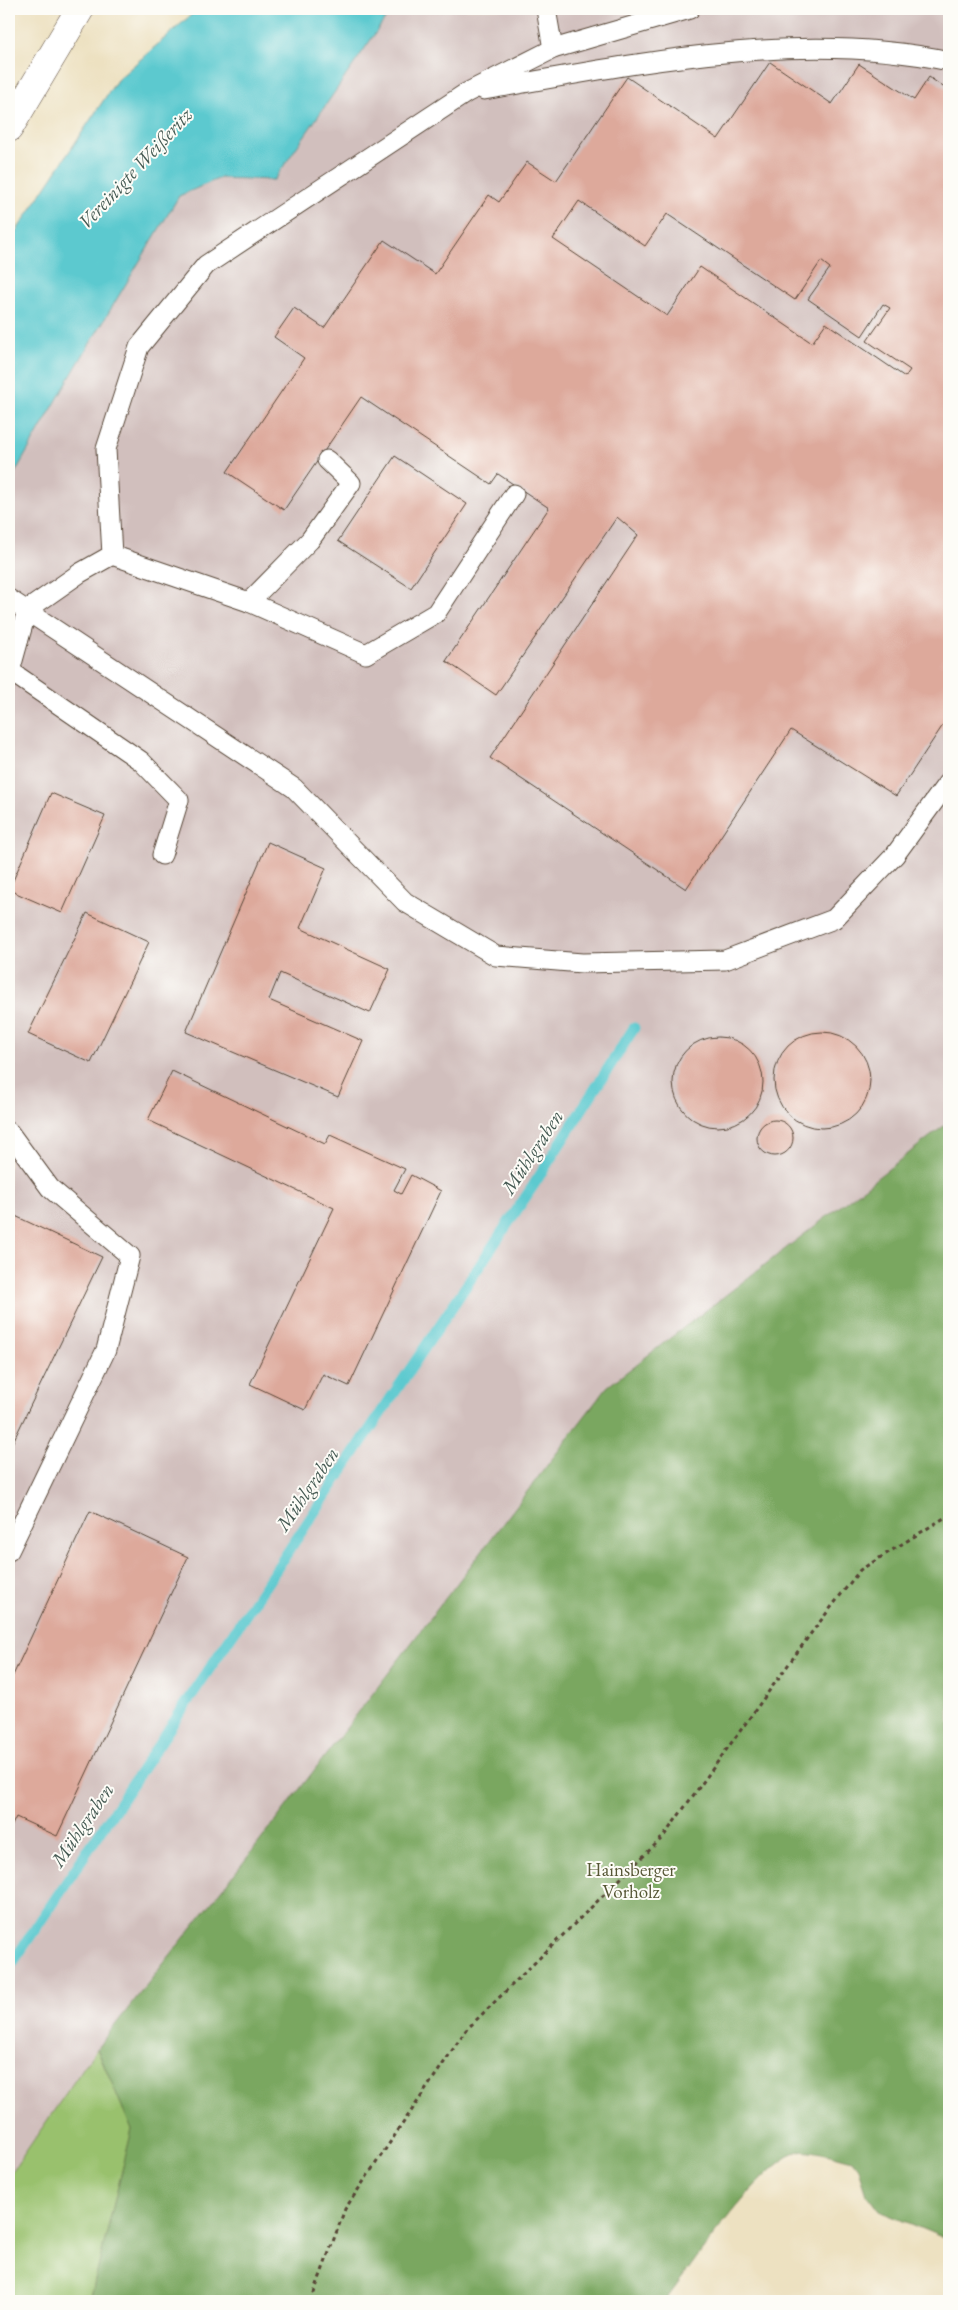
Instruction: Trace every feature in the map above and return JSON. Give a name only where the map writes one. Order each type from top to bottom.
[{"type":"main road","points":[[9,128],[80,9]]},
{"type":"lane","points":[[546,9],[553,49]]},
{"type":"lane","points":[[112,555],[106,449],[139,347],[206,264],[466,93],[553,49],[690,9]]},
{"type":"lane","points":[[466,93],[592,72],[756,50],[858,50],[949,60]]},
{"type":"lane","points":[[249,602],[310,540],[352,483],[327,460]]},
{"type":"lane","points":[[162,855],[179,800],[141,761],[9,673],[27,610],[80,573],[112,555],[249,602],[366,654],[436,613],[514,494]]},
{"type":"lane","points":[[9,599],[294,788],[405,902],[496,956],[582,963],[725,960],[834,919],[895,855],[949,781]]},
{"type":"lane","points":[[9,1132],[50,1188],[130,1256],[106,1350],[9,1551]]},
{"type":"path","points":[[311,2301],[345,2208],[466,2030],[663,1837],[812,1632],[860,1570],[949,1515]]},
{"type":"shaded area","points":[[392,9],[949,9],[949,1122],[607,1387],[257,1845],[97,2048],[9,2176],[9,483],[77,365],[179,196],[220,178],[274,180]]},
{"type":"green space","name":"Hainsberger Vorholz","points":[[949,1122],[949,2240],[879,2211],[866,2194],[858,2169],[852,2161],[804,2150],[784,2160],[747,2195],[709,2241],[665,2301],[90,2301],[132,2130],[97,2048],[257,1845],[607,1387]]},
{"type":"green space","points":[[97,2048],[132,2130],[90,2301],[9,2301],[9,2176]]},
{"type":"water","name":"Vereinigte Weißeritz","points":[[198,9],[392,9],[274,180],[220,178],[179,196],[77,365],[9,483],[9,242],[117,80]]},
{"type":"building","points":[[770,62],[832,104],[859,64],[914,100],[929,77],[949,91],[949,716],[896,796],[791,730],[686,889],[490,758],[638,535],[617,517],[496,695],[446,661],[549,508],[498,474],[491,484],[361,397],[284,510],[227,472],[304,358],[274,337],[294,308],[324,328],[384,240],[435,274],[489,195],[499,202],[527,162],[556,181],[627,77],[718,139]],"holes":[[[579,201],[645,246],[667,214],[795,300],[821,261],[830,268],[808,299],[862,336],[883,304],[890,308],[867,341],[910,370],[905,377],[826,323],[812,343],[700,267],[667,316],[553,239]]]},
{"type":"building","points":[[395,456],[467,504],[411,588],[338,541]]},
{"type":"building","points":[[51,793],[105,816],[62,913],[9,890]]},
{"type":"building","points":[[268,842],[326,868],[300,928],[390,969],[370,1013],[280,973],[269,1000],[363,1041],[338,1097],[186,1032]]},
{"type":"building","points":[[87,913],[149,942],[91,1063],[28,1034]]},
{"type":"building","points":[[822,1032],[840,1036],[856,1046],[866,1062],[870,1080],[866,1098],[856,1114],[840,1124],[822,1128],[804,1124],[788,1114],[778,1098],[774,1080],[778,1062],[788,1046],[804,1036]]},
{"type":"building","points":[[718,1037],[735,1040],[750,1050],[760,1065],[763,1082],[760,1099],[750,1114],[735,1124],[718,1127],[701,1124],[686,1114],[676,1099],[673,1082],[676,1065],[686,1050],[701,1040]]},
{"type":"building","points":[[172,1071],[325,1144],[330,1135],[405,1169],[394,1190],[401,1194],[411,1175],[441,1191],[349,1386],[323,1374],[305,1410],[250,1384],[334,1208],[148,1120]]},
{"type":"building","points":[[775,1120],[782,1121],[788,1125],[792,1131],[792,1145],[788,1151],[782,1155],[775,1156],[768,1155],[762,1151],[758,1145],[757,1138],[758,1131],[762,1125],[768,1121]]},
{"type":"building","points":[[9,1213],[102,1257],[9,1450]]},
{"type":"building","points":[[90,1511],[188,1557],[57,1836],[16,1817],[9,1831],[9,1684]]},
{"type":"waterway","name":"Mühlgraben","points":[[9,1968],[533,1186],[634,1028]]}]
